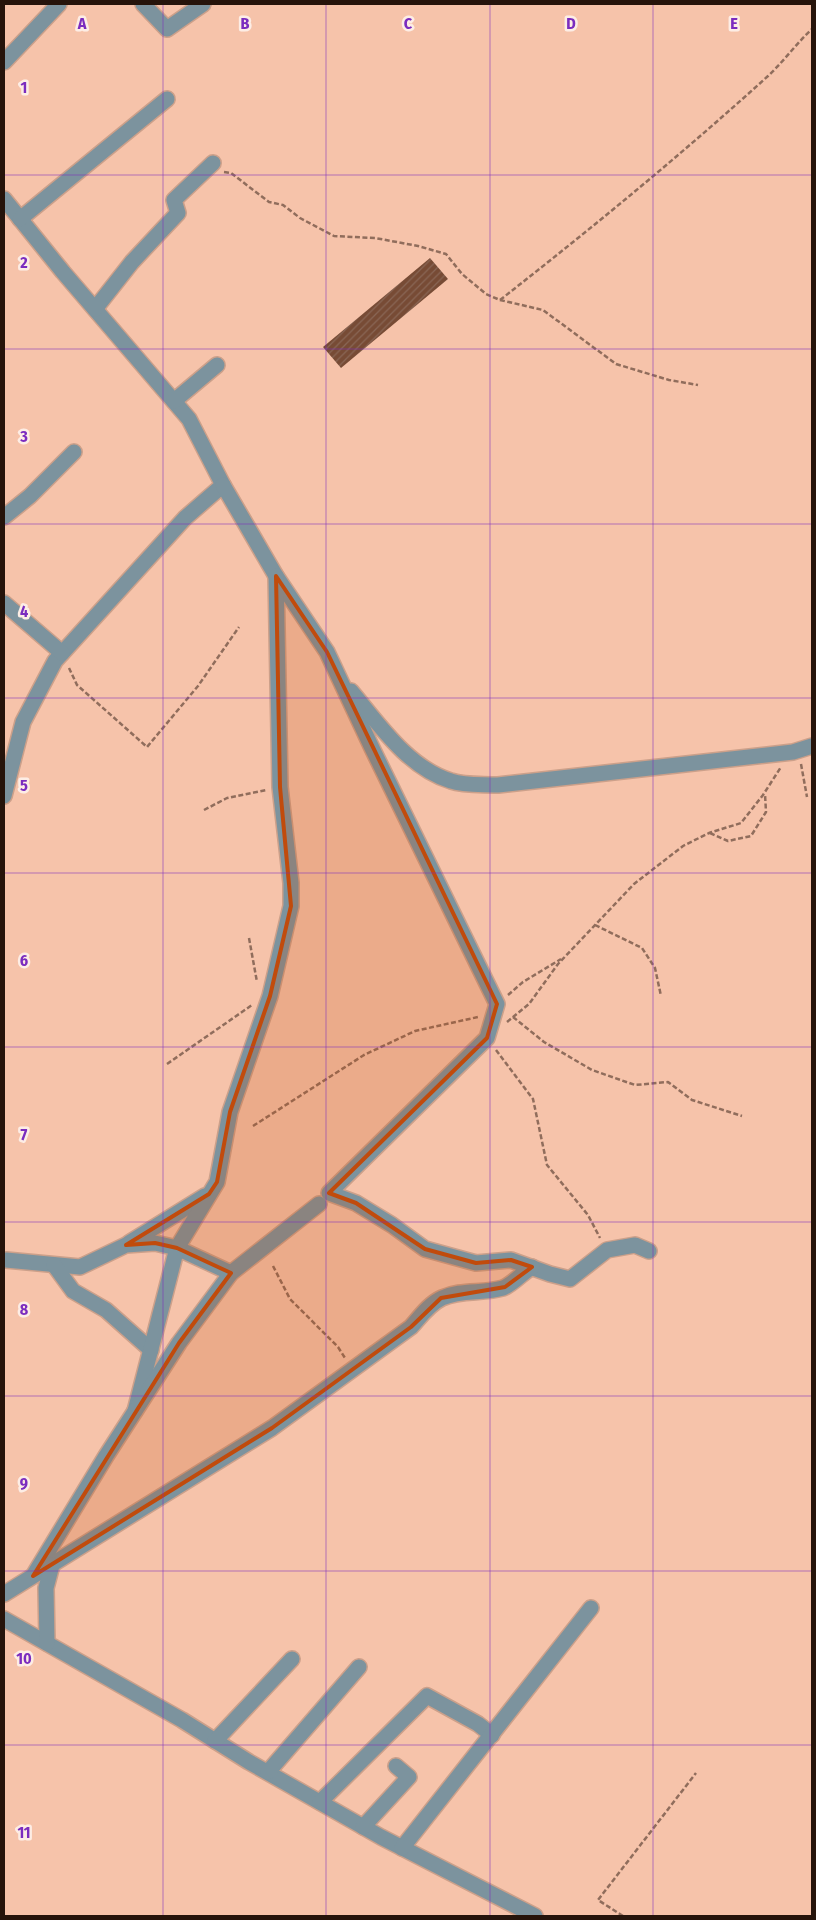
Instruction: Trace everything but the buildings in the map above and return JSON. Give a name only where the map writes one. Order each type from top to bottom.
[{"type":"street","points":[[4,62],[59,4]]},
{"type":"street","points":[[143,4],[167,29],[203,4]]},
{"type":"street","points":[[20,219],[167,99]]},
{"type":"street","points":[[95,309],[132,262],[178,214],[174,200],[210,166]]},
{"type":"street","points":[[4,199],[189,419],[223,485],[276,576],[327,652],[499,1013],[487,1038],[329,1193],[356,1203],[392,1224],[425,1249],[476,1263],[511,1260],[550,1274],[570,1278],[607,1250],[635,1245],[649,1251]]},
{"type":"street","points":[[174,401],[217,365]]},
{"type":"street","points":[[4,517],[30,496],[74,452]]},
{"type":"street","points":[[4,796],[23,722],[55,661],[185,518],[223,485]]},
{"type":"street","points":[[135,1411],[177,1248],[217,1182],[230,1112],[270,996],[291,906],[291,883],[280,787],[276,576]]},
{"type":"street","points":[[4,603],[62,653]]},
{"type":"street","points":[[337,674],[396,744],[422,766],[452,782],[498,785],[800,749]]},
{"type":"street","points":[[6,1260],[80,1267],[126,1245],[209,1194]]},
{"type":"street","points":[[33,1576],[179,1343],[231,1273],[320,1204]]},
{"type":"street","points":[[126,1245],[155,1243],[177,1248],[231,1273]]},
{"type":"street","points":[[54,1265],[73,1291],[106,1310],[151,1350]]},
{"type":"street","points":[[4,1594],[272,1428],[411,1328],[428,1308],[442,1298],[457,1293],[479,1292],[505,1287],[532,1267]]},
{"type":"street","points":[[46,1643],[46,1588],[52,1564]]},
{"type":"street","points":[[402,1848],[591,1608]]},
{"type":"street","points":[[4,1619],[182,1720],[363,1827],[535,1916]]},
{"type":"street","points":[[215,1741],[292,1659]]},
{"type":"street","points":[[268,1772],[359,1668]]},
{"type":"street","points":[[320,1802],[427,1696],[478,1724],[492,1735]]},
{"type":"street","points":[[363,1827],[409,1778],[396,1766]]},
{"type":"path","points":[[500,300],[576,240],[713,125],[770,74],[812,29]]},
{"type":"path","points":[[210,166],[231,173],[269,202],[283,205],[300,218],[334,236],[375,238],[418,246],[446,254],[462,274],[486,294],[500,300],[542,310],[616,364],[669,380],[698,385]]},
{"type":"path","points":[[62,653],[77,685],[147,747],[198,686],[239,627]]},
{"type":"path","points":[[513,1017],[530,1004],[565,956],[634,884],[683,846],[708,833],[741,823],[800,749]]},
{"type":"path","points":[[800,749],[806,796]]},
{"type":"path","points":[[204,810],[227,798],[280,787]]},
{"type":"path","points":[[708,833],[728,841],[752,836],[766,812],[764,793]]},
{"type":"path","points":[[595,925],[642,948],[655,968],[661,996]]},
{"type":"path","points":[[249,938],[259,989]]},
{"type":"path","points":[[499,1013],[523,982],[565,956]]},
{"type":"path","points":[[167,1064],[253,1004]]},
{"type":"path","points":[[253,1126],[364,1055],[415,1031],[499,1013],[513,1017],[544,1042],[592,1070],[635,1085],[668,1082],[692,1100],[742,1116]]},
{"type":"path","points":[[487,1038],[534,1100],[547,1165],[588,1215],[607,1250]]},
{"type":"path","points":[[273,1266],[290,1299],[338,1347],[352,1370]]},
{"type":"path","points":[[623,1916],[598,1900],[696,1773]]},
{"type":"highlighted area","points":[[276,576],[327,652],[497,1004],[487,1038],[329,1193],[356,1203],[425,1249],[476,1263],[511,1260],[532,1267],[505,1287],[441,1298],[411,1327],[272,1428],[33,1576],[179,1343],[231,1273],[177,1248],[155,1243],[126,1245],[209,1194],[217,1182],[230,1112],[270,996],[291,906],[280,787]]}]
